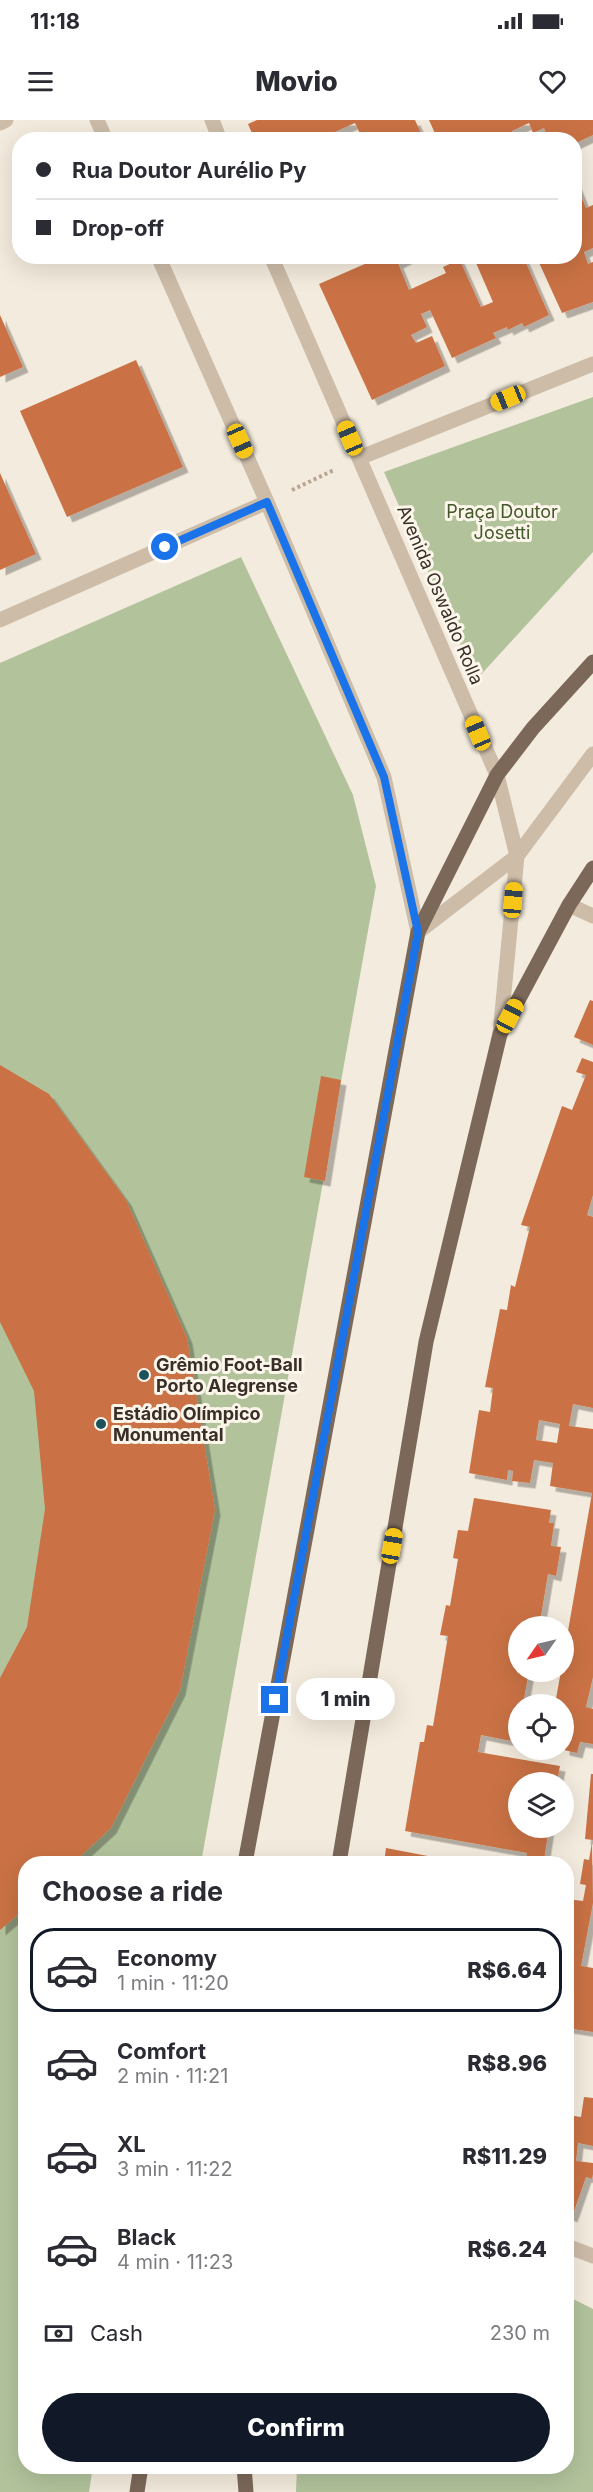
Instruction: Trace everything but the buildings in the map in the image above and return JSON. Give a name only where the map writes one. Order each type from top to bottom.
[{"type":"main road","points":[[246,1856],[418,932],[497,775],[533,728],[593,662]]},
{"type":"main road","points":[[340,1856],[426,1342],[500,1034],[569,905],[593,868]]},
{"type":"main road","points":[[137,2492],[140,2474]]},
{"type":"main road","points":[[245,2474],[246,2492]]},
{"type":"street","points":[[0,123],[6,120]]},
{"type":"street","points":[[162,264],[267,502],[384,777],[418,932],[517,856],[593,753]]},
{"type":"street","name":"Avenida Oswaldo Rolla","points":[[274,264],[497,775],[517,856],[500,1034]]},
{"type":"street","points":[[359,458],[593,364]]},
{"type":"street","points":[[0,620],[267,502]]},
{"type":"street","points":[[569,905],[593,916]]},
{"type":"street","points":[[574,2249],[593,2256]]},
{"type":"path","points":[[267,502],[359,458]]},
{"type":"green space","name":"Praça Doutor Josetti","points":[[593,397],[593,552],[476,680],[384,472]]},
{"type":"green space","name":"Grêmio Foot-Ball Porto Alegrense","points":[[241,557],[353,795],[376,886],[202,1856],[18,1856],[18,2474],[92,2474],[89,2492],[0,2492],[0,663]]},
{"type":"green space","points":[[574,2300],[593,2309],[593,2492],[296,2492],[297,2474],[574,2474]]},
{"type":"place","name":"Grêmio Foot-Ball Porto Alegrense","points":[[144,1375]]},
{"type":"place","name":"Estádio Olímpico Monumental","points":[[101,1424]]},
{"type":"route","points":[[165,547],[267,502],[384,777],[418,932],[275,1700]]}]
